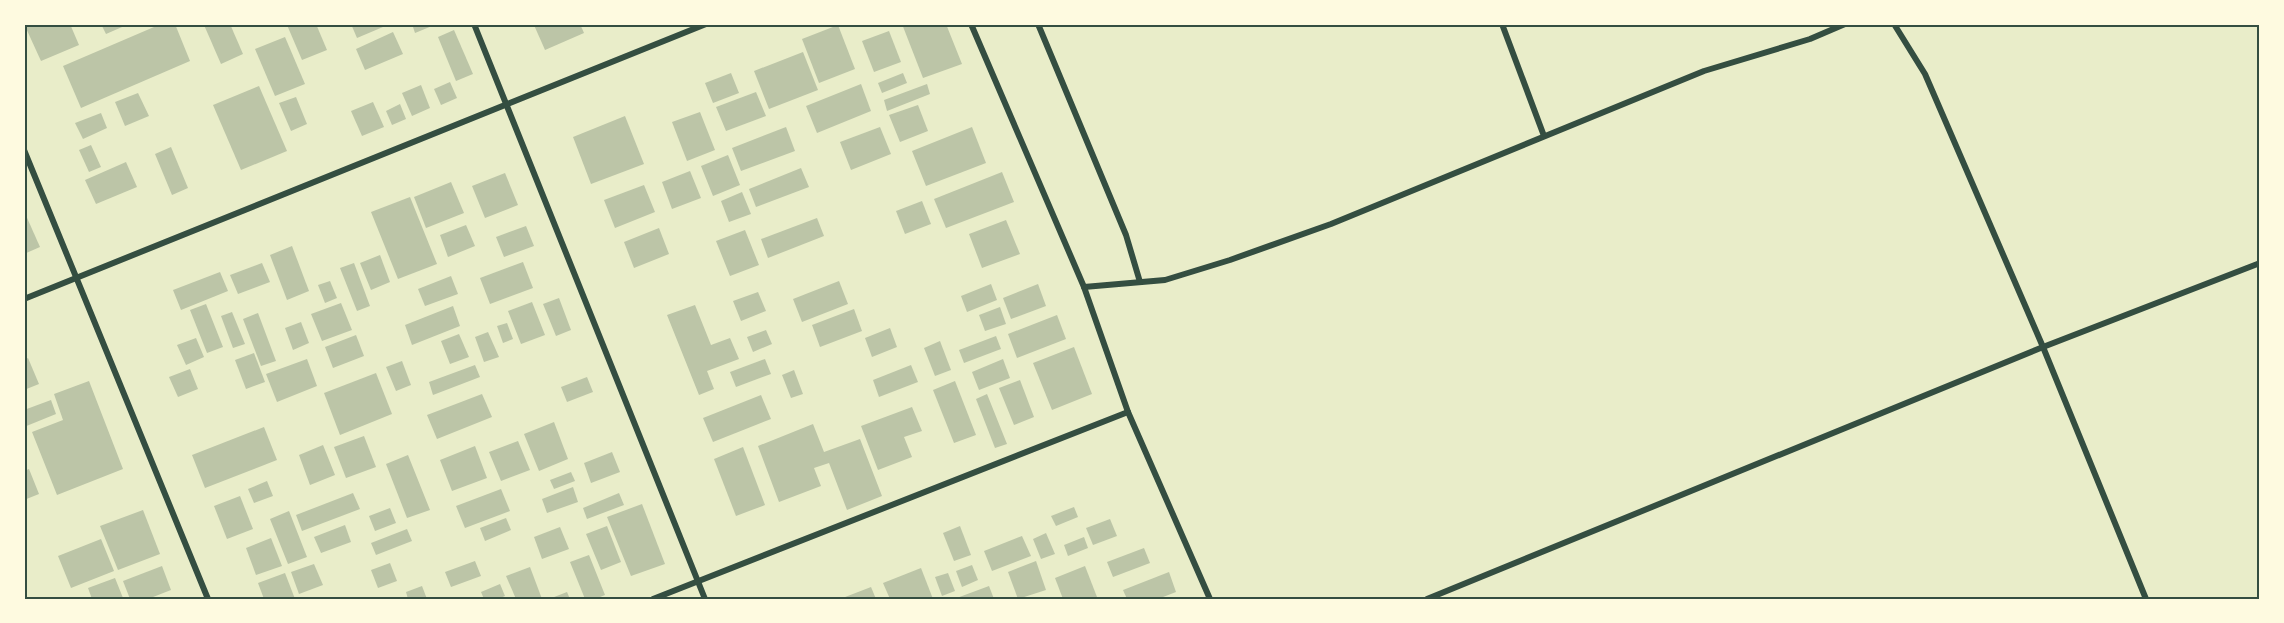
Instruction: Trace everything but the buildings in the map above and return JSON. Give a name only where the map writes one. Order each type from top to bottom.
[{"type":"street","points":[[474,24],[705,599]]},
{"type":"street","points":[[24,299],[706,24]]},
{"type":"street","points":[[971,24],[1084,287],[1128,412],[1210,599]]},
{"type":"street","points":[[1038,24],[1126,235],[1140,282]]},
{"type":"street","points":[[1502,24],[1544,136]]},
{"type":"street","points":[[1084,287],[1165,280],[1230,260],[1331,224],[1704,71],[1810,39],[1845,24]]},
{"type":"street","points":[[1894,24],[1925,74],[2043,347],[2146,599]]},
{"type":"street","points":[[24,150],[208,599]]},
{"type":"street","points":[[1427,599],[2043,347],[2260,263]]},
{"type":"street","points":[[653,599],[1128,412]]}]
